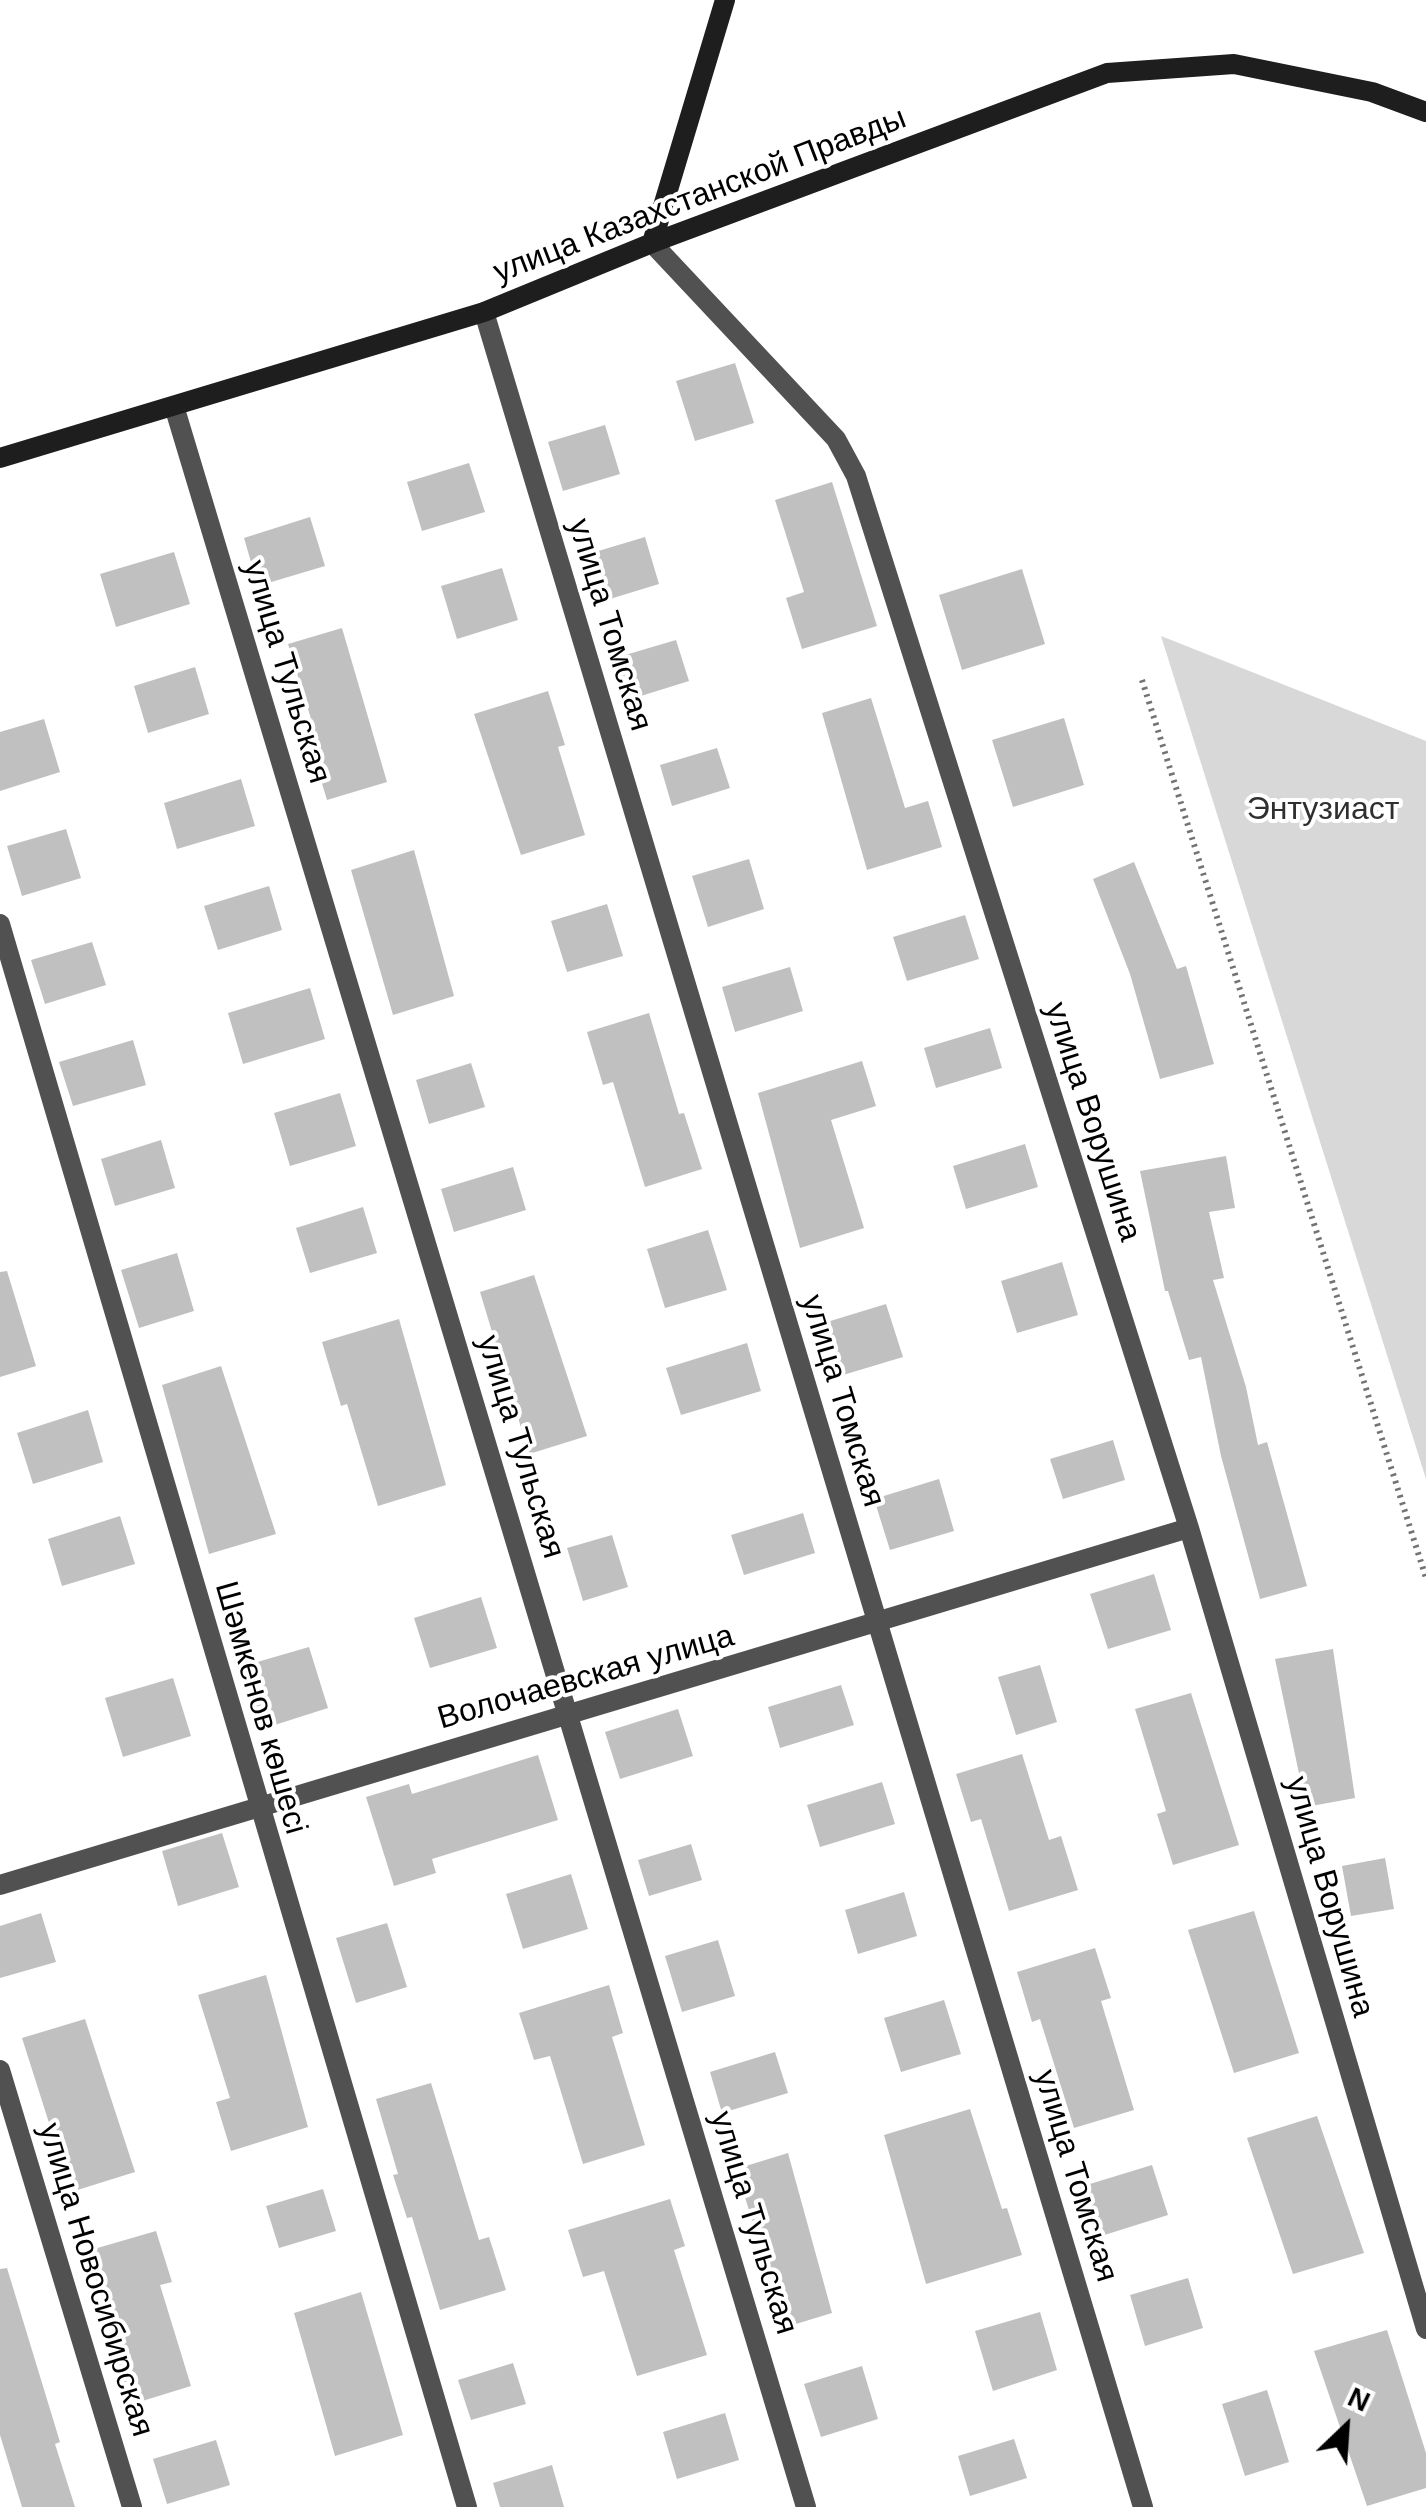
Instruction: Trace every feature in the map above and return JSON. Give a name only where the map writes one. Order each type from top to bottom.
[{"type":"street","points":[[652,244],[724,0]]},
{"type":"street","name":"улица Казахстанской Правды","points":[[0,458],[484,312],[652,244],[1107,73],[1234,64],[1372,92],[1426,112]]},
{"type":"street","name":"улица Ворушина","points":[[652,244],[836,438],[856,476],[1189,1528],[1426,2329]]},
{"type":"street","name":"улица Томская","points":[[484,312],[1143,2507]]},
{"type":"street","name":"улица Тульская","points":[[174,406],[806,2507]]},
{"type":"street","name":"Шәмкенов көшесі","points":[[0,924],[257,1806],[467,2507]]},
{"type":"street","name":"Волочаевская улица","points":[[0,1885],[1189,1528]]},
{"type":"street","name":"улица Новосибирская","points":[[0,2070],[132,2507]]},
{"type":"path","points":[[1142,680],[1426,1578]]},
{"type":"green space","name":"Энтузиаст","points":[[1161,636],[1426,741],[1426,1479]]},
{"type":"building","points":[[735,363],[754,423],[695,441],[676,381]]},
{"type":"building","points":[[605,425],[620,474],[563,491],[548,442]]},
{"type":"building","points":[[469,463],[485,512],[422,531],[407,482]]},
{"type":"building","points":[[832,482],[877,626],[802,649],[786,598],[804,592],[775,500]]},
{"type":"building","points":[[310,517],[325,566],[258,586],[244,538]]},
{"type":"building","points":[[645,537],[659,584],[600,602],[585,555]]},
{"type":"building","points":[[174,552],[190,604],[116,627],[100,574]]},
{"type":"building","points":[[502,568],[518,620],[457,639],[441,586]]},
{"type":"building","points":[[1022,569],[1045,644],[962,670],[939,595]]},
{"type":"building","points":[[342,628],[387,782],[327,800],[312,751],[320,748],[288,644]]},
{"type":"building","points":[[676,640],[689,681],[628,700],[615,658]]},
{"type":"building","points":[[195,667],[209,714],[148,733],[134,686]]},
{"type":"building","points":[[548,691],[565,745],[558,747],[585,835],[521,855],[474,714]]},
{"type":"building","points":[[871,698],[905,808],[928,801],[942,847],[867,870],[822,713]]},
{"type":"building","points":[[1064,718],[1084,785],[1013,807],[992,740]]},
{"type":"building","points":[[44,719],[60,772],[0,791],[0,732]]},
{"type":"building","points":[[717,748],[730,788],[672,806],[660,765]]},
{"type":"building","points":[[241,779],[255,826],[177,849],[164,803]]},
{"type":"building","points":[[66,829],[81,878],[22,896],[7,846]]},
{"type":"building","points":[[414,850],[454,996],[393,1015],[351,870]]},
{"type":"building","points":[[749,859],[764,909],[708,927],[692,876]]},
{"type":"building","points":[[1134,862],[1177,969],[1186,966],[1214,1064],[1160,1079],[1130,974],[1093,879]]},
{"type":"building","points":[[269,886],[282,930],[218,950],[204,906]]},
{"type":"building","points":[[607,904],[623,956],[567,972],[551,921]]},
{"type":"building","points":[[965,915],[979,959],[907,981],[893,937]]},
{"type":"building","points":[[92,942],[106,985],[45,1004],[31,960]]},
{"type":"building","points":[[790,967],[803,1011],[735,1032],[722,987]]},
{"type":"building","points":[[310,988],[325,1039],[243,1064],[228,1013]]},
{"type":"building","points":[[649,1013],[679,1114],[684,1113],[702,1169],[645,1187],[613,1082],[603,1085],[587,1032]]},
{"type":"building","points":[[990,1028],[1002,1068],[936,1088],[924,1048]]},
{"type":"building","points":[[133,1040],[146,1085],[73,1106],[59,1062]]},
{"type":"building","points":[[862,1061],[876,1106],[831,1120],[864,1228],[800,1248],[758,1093]]},
{"type":"building","points":[[471,1063],[485,1107],[429,1124],[416,1080]]},
{"type":"building","points":[[340,1093],[356,1146],[290,1166],[274,1113]]},
{"type":"building","points":[[161,1140],[175,1188],[115,1206],[101,1159]]},
{"type":"building","points":[[1025,1144],[1038,1187],[966,1209],[953,1166]]},
{"type":"building","points":[[1226,1156],[1235,1208],[1209,1212],[1224,1278],[1213,1280],[1246,1387],[1258,1445],[1267,1442],[1307,1586],[1260,1599],[1221,1456],[1201,1357],[1189,1360],[1165,1291],[1140,1171]]},
{"type":"building","points":[[513,1167],[526,1210],[454,1232],[441,1189]]},
{"type":"building","points":[[363,1207],[377,1253],[310,1273],[296,1228]]},
{"type":"building","points":[[708,1230],[727,1290],[665,1308],[647,1249]]},
{"type":"building","points":[[177,1253],[194,1311],[139,1328],[121,1270]]},
{"type":"building","points":[[1062,1262],[1078,1315],[1017,1333],[1001,1281]]},
{"type":"building","points":[[7,1271],[36,1366],[0,1377],[0,1272]]},
{"type":"building","points":[[534,1275],[587,1436],[529,1454],[480,1292]]},
{"type":"building","points":[[886,1304],[903,1357],[843,1375],[827,1322]]},
{"type":"building","points":[[399,1319],[446,1485],[378,1506],[347,1404],[341,1406],[322,1342]]},
{"type":"building","points":[[747,1343],[761,1391],[681,1415],[666,1368]]},
{"type":"building","points":[[221,1366],[276,1534],[209,1554],[162,1385]]},
{"type":"building","points":[[88,1410],[103,1462],[33,1484],[17,1433]]},
{"type":"building","points":[[1113,1440],[1125,1480],[1063,1499],[1050,1459]]},
{"type":"building","points":[[939,1479],[954,1531],[890,1550],[874,1499]]},
{"type":"building","points":[[803,1513],[815,1553],[744,1575],[731,1535]]},
{"type":"building","points":[[120,1516],[135,1564],[62,1586],[48,1539]]},
{"type":"building","points":[[612,1535],[628,1587],[583,1601],[567,1548]]},
{"type":"building","points":[[1154,1574],[1171,1630],[1108,1649],[1090,1594]]},
{"type":"building","points":[[481,1597],[497,1648],[430,1668],[414,1618]]},
{"type":"building","points":[[309,1647],[328,1708],[259,1730],[240,1667]]},
{"type":"building","points":[[1333,1649],[1355,1798],[1306,1807],[1275,1659]]},
{"type":"building","points":[[1040,1665],[1057,1722],[1016,1735],[998,1677]]},
{"type":"building","points":[[173,1678],[191,1736],[123,1757],[105,1698]]},
{"type":"building","points":[[841,1685],[854,1725],[780,1748],[768,1707]]},
{"type":"building","points":[[1191,1693],[1239,1845],[1173,1865],[1157,1814],[1166,1811],[1135,1709]]},
{"type":"building","points":[[678,1709],[693,1756],[620,1779],[605,1732]]},
{"type":"building","points":[[1022,1754],[1049,1840],[1061,1836],[1078,1890],[1009,1911],[981,1819],[971,1822],[956,1774]]},
{"type":"building","points":[[538,1755],[558,1820],[432,1859],[436,1873],[394,1886],[366,1797],[409,1784],[412,1794]]},
{"type":"building","points":[[882,1782],[895,1824],[820,1847],[807,1805]]},
{"type":"building","points":[[222,1833],[239,1887],[178,1906],[162,1851]]},
{"type":"building","points":[[691,1844],[702,1880],[649,1896],[638,1860]]},
{"type":"building","points":[[1385,1858],[1394,1909],[1351,1916],[1342,1866]]},
{"type":"building","points":[[571,1874],[588,1929],[523,1949],[506,1894]]},
{"type":"building","points":[[904,1892],[917,1936],[858,1954],[845,1910]]},
{"type":"building","points":[[1254,1911],[1299,2053],[1234,2073],[1188,1930]]},
{"type":"building","points":[[41,1913],[56,1962],[0,1978],[0,1926]]},
{"type":"building","points":[[387,1923],[407,1987],[356,2003],[336,1938]]},
{"type":"building","points":[[718,1940],[735,1996],[682,2012],[665,1956]]},
{"type":"building","points":[[1095,1948],[1111,1998],[1101,2001],[1134,2110],[1074,2128],[1040,2019],[1032,2022],[1017,1972]]},
{"type":"building","points":[[266,1975],[308,2127],[231,2151],[216,2102],[230,2098],[198,1995]]},
{"type":"building","points":[[609,1985],[623,2033],[612,2037],[645,2145],[583,2164],[550,2056],[534,2060],[519,2013]]},
{"type":"building","points":[[944,2000],[961,2054],[901,2072],[884,2018]]},
{"type":"building","points":[[85,2019],[135,2172],[71,2192],[22,2038]]},
{"type":"building","points":[[775,2052],[788,2093],[722,2113],[710,2072]]},
{"type":"building","points":[[431,2083],[479,2240],[489,2237],[506,2290],[440,2310],[412,2217],[407,2218],[393,2175],[398,2174],[376,2099]]},
{"type":"building","points":[[970,2109],[1002,2209],[1007,2208],[1022,2255],[926,2284],[884,2135]]},
{"type":"building","points":[[1317,2116],[1364,2253],[1293,2274],[1247,2138]]},
{"type":"building","points":[[788,2153],[832,2313],[786,2327],[736,2169]]},
{"type":"building","points":[[1152,2165],[1168,2215],[1095,2238],[1080,2187]]},
{"type":"building","points":[[323,2189],[336,2231],[279,2248],[266,2206]]},
{"type":"building","points":[[670,2199],[685,2246],[674,2250],[707,2355],[637,2376],[604,2271],[583,2277],[568,2230]]},
{"type":"building","points":[[156,2231],[172,2282],[160,2285],[191,2386],[126,2406],[111,2356],[119,2353],[87,2251]]},
{"type":"building","points":[[7,2268],[60,2442],[55,2444],[75,2507],[22,2507],[0,2435],[0,2269]]},
{"type":"building","points":[[1188,2278],[1203,2328],[1145,2346],[1130,2295]]},
{"type":"building","points":[[361,2292],[403,2435],[335,2456],[294,2313]]},
{"type":"building","points":[[1040,2312],[1057,2370],[993,2391],[975,2331]]},
{"type":"building","points":[[1387,2330],[1426,2453],[1426,2488],[1367,2506],[1314,2351]]},
{"type":"building","points":[[513,2363],[526,2404],[471,2420],[458,2380]]},
{"type":"building","points":[[862,2366],[878,2419],[821,2437],[804,2384]]},
{"type":"building","points":[[1267,2390],[1289,2462],[1245,2476],[1222,2404]]},
{"type":"building","points":[[725,2413],[739,2460],[677,2479],[663,2432]]},
{"type":"building","points":[[1014,2439],[1027,2478],[970,2496],[958,2456]]},
{"type":"building","points":[[216,2440],[230,2485],[167,2504],[153,2459]]},
{"type":"building","points":[[552,2465],[564,2507],[500,2507],[493,2483]]}]
